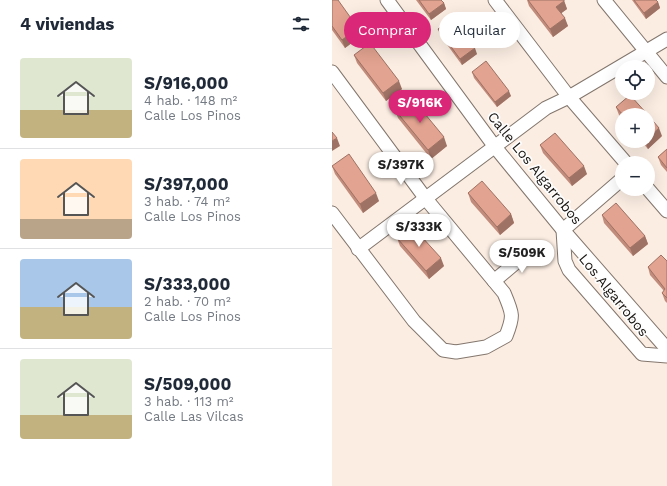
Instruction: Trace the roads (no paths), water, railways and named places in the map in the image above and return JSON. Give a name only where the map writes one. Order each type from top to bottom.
[{"type":"street","name":"Calle Los Algarrobos","points":[[387,0],[495,147],[563,230],[667,349]]},
{"type":"street","points":[[495,0],[569,97],[620,156]]},
{"type":"street","points":[[604,0],[667,77]]},
{"type":"street","points":[[358,249],[546,108],[569,97],[647,52],[667,38]]},
{"type":"street","points":[[332,72],[426,199],[504,293],[511,310],[512,320],[506,336],[486,347],[456,352],[443,350],[414,321],[332,214]]},
{"type":"street","points":[[563,230],[615,185]]},
{"type":"street","points":[[654,196],[667,211]]},
{"type":"street","name":"Los Algarrobos","points":[[563,230],[565,261],[569,270],[642,354],[667,356]]},
{"type":"street","points":[[494,281],[533,248]]}]
